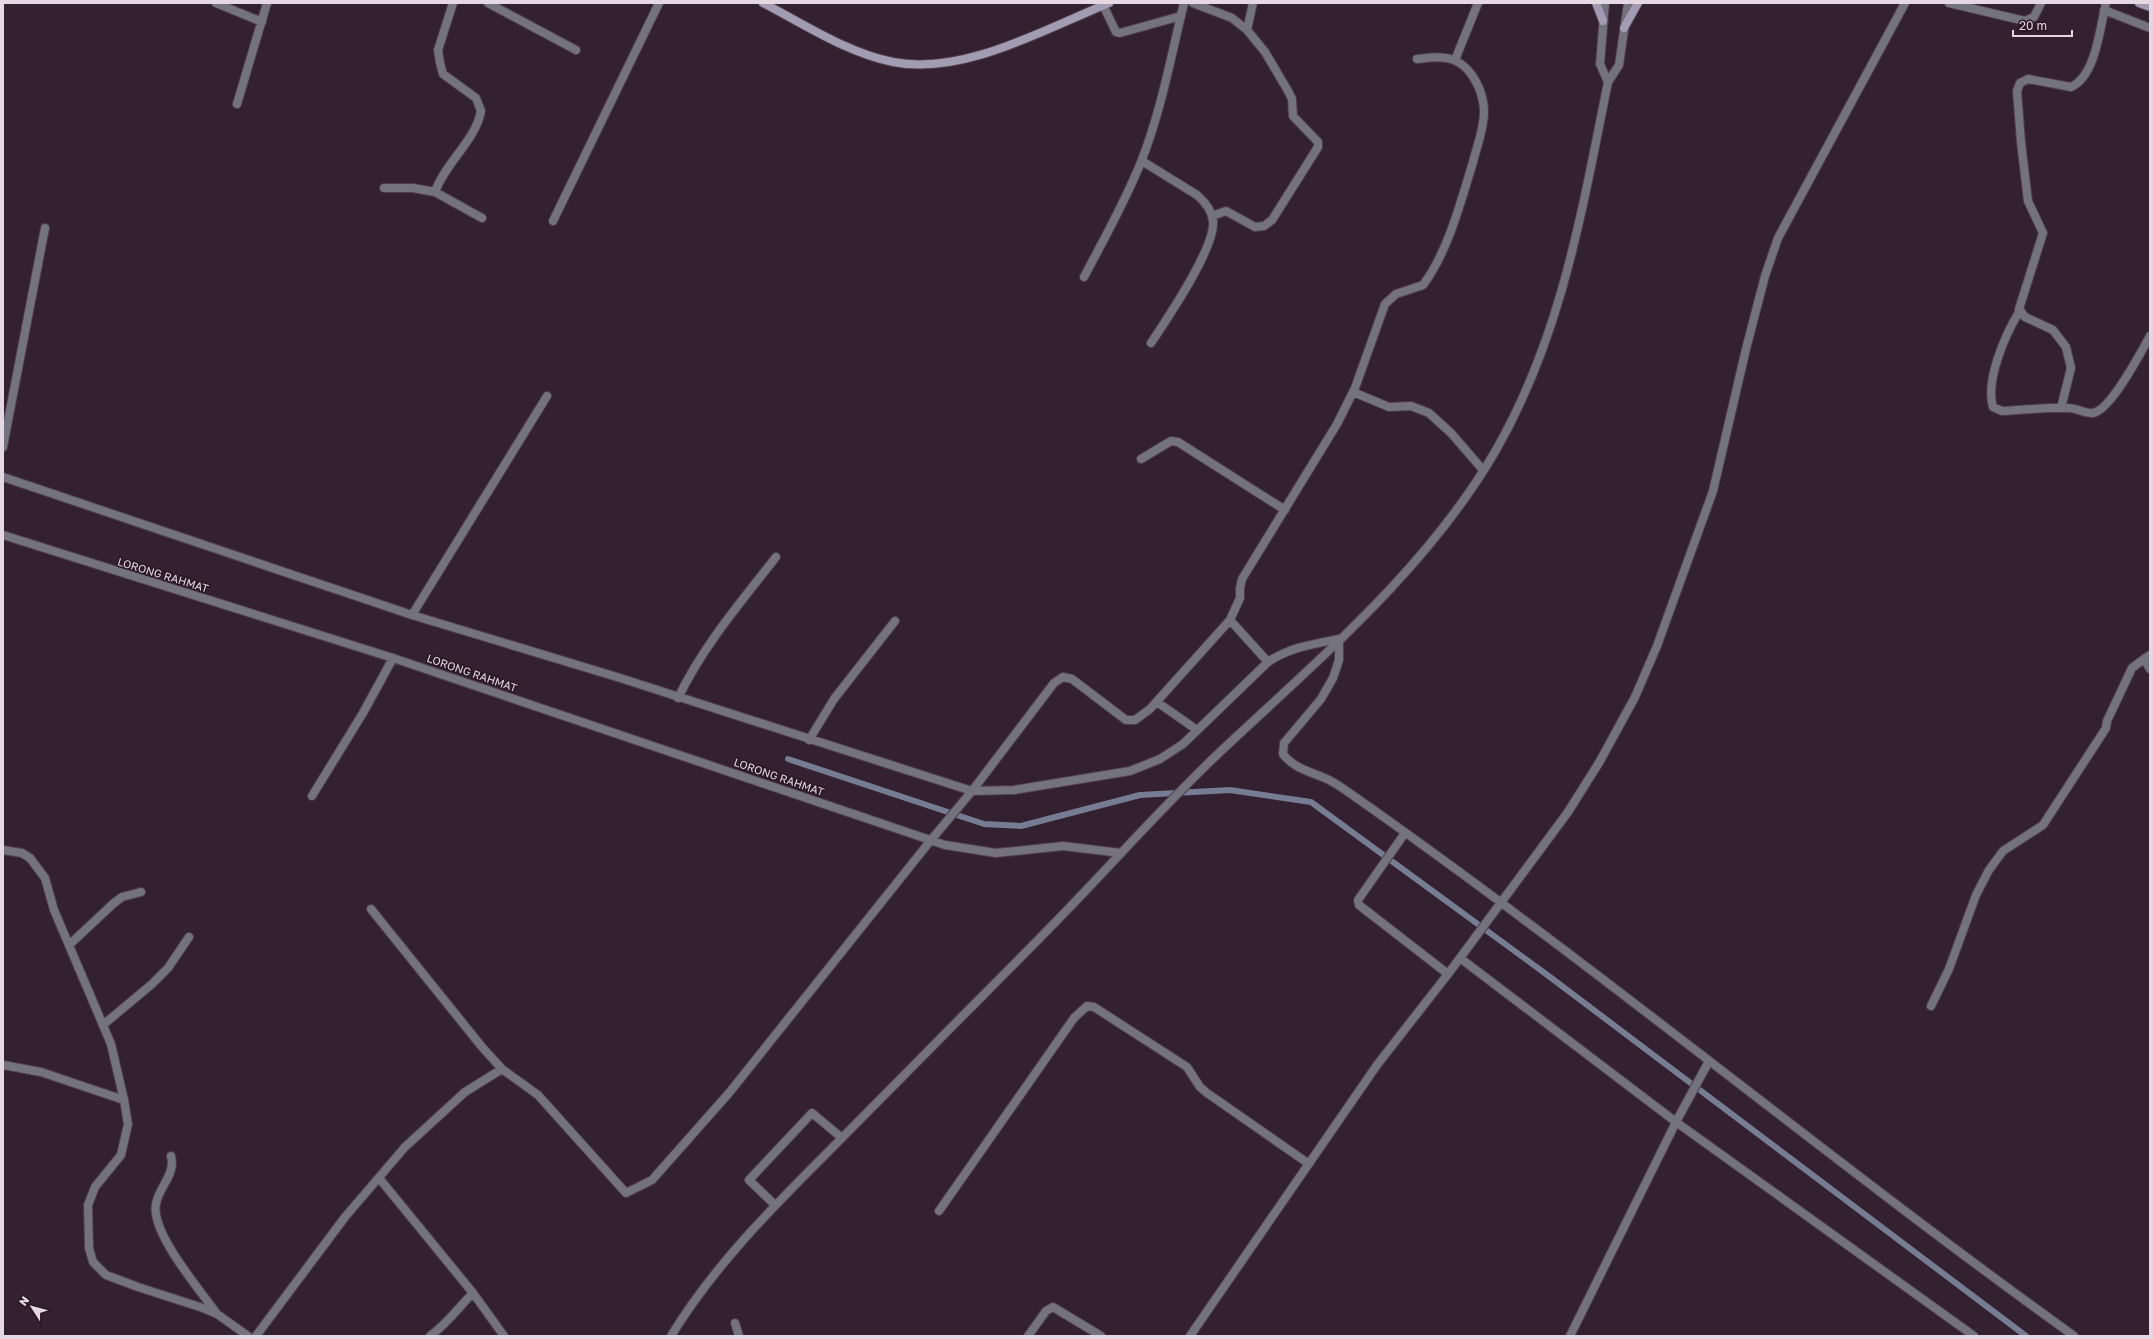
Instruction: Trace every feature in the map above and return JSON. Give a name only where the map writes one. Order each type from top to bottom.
[{"type":"main road","points":[[763,3],[850,48],[887,60],[915,65],[961,61],[994,51],[1106,4]]},
{"type":"main road","points":[[1596,3],[1603,21]]},
{"type":"main road","points":[[1624,28],[1638,3]]},
{"type":"main road","points":[[2139,3],[2150,7]]},
{"type":"street","points":[[216,3],[262,22]]},
{"type":"street","points":[[237,104],[267,3]]},
{"type":"street","points":[[435,192],[442,176],[474,128],[481,111],[476,98],[449,80],[444,74],[440,63],[438,50],[452,3]]},
{"type":"street","points":[[488,3],[576,50]]},
{"type":"street","points":[[553,221],[659,3]]},
{"type":"street","points":[[1084,277],[1119,212],[1142,161],[1165,81],[1184,3]]},
{"type":"street","points":[[1193,3],[1232,18],[1247,30],[1265,52],[1292,99],[1293,116],[1317,138],[1318,145],[1280,208],[1268,223],[1255,227],[1226,211],[1212,216]]},
{"type":"street","points":[[1247,30],[1253,3]]},
{"type":"street","points":[[1455,60],[1478,3]]},
{"type":"street","points":[[1605,3],[1600,64],[1608,82]]},
{"type":"street","points":[[671,1336],[687,1310],[757,1223],[842,1138],[1200,771],[1339,639],[1442,531],[1460,507],[1484,470],[1519,408],[1533,376],[1557,310],[1577,232],[1608,82],[1618,65],[1628,3]]},
{"type":"street","points":[[1190,1336],[1377,1065],[1448,974],[1568,812],[1600,761],[1635,697],[1657,646],[1713,491],[1746,349],[1765,276],[1778,238],[1905,3]]},
{"type":"street","points":[[1949,3],[2025,21],[2034,17],[2041,3]]},
{"type":"street","points":[[1106,4],[1116,32],[1120,33],[1181,16]]},
{"type":"street","points":[[2150,28],[2105,6],[2089,69],[2083,79],[2071,87],[2028,79],[2020,83],[2017,91],[2028,201],[2043,233],[2018,306],[2019,312],[2010,327],[1997,362],[1991,398],[1994,408],[2002,411],[2072,408],[2092,413],[2103,407],[2127,377],[2150,336]]},
{"type":"street","points":[[371,909],[482,1047],[502,1069],[538,1095],[626,1193],[652,1180],[729,1093],[933,837],[970,794],[1059,678],[1063,677],[1072,679],[1126,720],[1135,720],[1142,717],[1157,702],[1230,620],[1240,598],[1242,579],[1337,424],[1353,392],[1385,304],[1396,294],[1423,285],[1452,228],[1460,207],[1483,126],[1484,112],[1480,88],[1464,66],[1455,60],[1446,58],[1417,59]]},
{"type":"street","points":[[1142,161],[1197,195],[1203,201],[1212,216],[1213,227],[1211,239],[1188,285],[1151,343]]},
{"type":"street","points":[[384,188],[413,188],[435,192],[482,218]]},
{"type":"street","points":[[3,448],[45,228]]},
{"type":"street","points":[[2019,312],[2025,317],[2053,330],[2066,347],[2071,368],[2062,408]]},
{"type":"street","points":[[1353,392],[1389,407],[1411,406],[1429,413],[1451,433],[1484,470]]},
{"type":"street","points":[[412,615],[547,396]]},
{"type":"street","points":[[1141,460],[1171,441],[1178,442],[1284,510]]},
{"type":"street","points":[[3,477],[412,615],[618,677],[970,794],[1014,790],[1130,771],[1173,752],[1268,662],[1281,654],[1296,648],[1339,639]]},
{"type":"street","name":"LORONG RAHMAT","points":[[3,535],[393,658],[933,837],[955,847],[996,852],[1063,846],[1121,853]]},
{"type":"street","points":[[678,698],[690,672],[776,557]]},
{"type":"street","points":[[1230,620],[1268,662]]},
{"type":"street","points":[[809,740],[834,699],[895,621]]},
{"type":"street","points":[[1339,639],[1339,660],[1333,678],[1321,699],[1284,743],[1283,754],[1298,767],[1330,780],[1351,794],[1502,902],[1709,1061],[2074,1336]]},
{"type":"street","points":[[1931,1006],[1954,957],[1976,895],[1989,870],[2003,851],[2043,825],[2106,728],[2107,721],[2132,668],[2147,657],[2150,670]]},
{"type":"street","points":[[312,796],[363,713],[393,658]]},
{"type":"street","points":[[1157,702],[1197,730]]},
{"type":"street","points":[[1406,833],[1372,878],[1358,900],[1359,905],[1448,974]]},
{"type":"street","points":[[3,850],[22,853],[30,858],[41,870],[49,889],[54,910],[111,1044],[124,1100],[128,1124],[121,1154],[117,1162],[95,1187],[88,1205],[89,1248],[93,1262],[100,1270],[115,1279],[192,1304],[217,1314],[248,1336]]},
{"type":"street","points":[[69,945],[114,902],[122,897],[141,892]]},
{"type":"street","points":[[103,1025],[152,984],[168,968],[189,937]]},
{"type":"street","points":[[1460,958],[1676,1122],[1974,1336]]},
{"type":"street","points":[[939,1211],[1074,1018],[1087,1006],[1094,1007],[1174,1057],[1187,1067],[1200,1087],[1207,1093],[1309,1164]]},
{"type":"street","points":[[1570,1336],[1676,1122],[1709,1061]]},
{"type":"street","points":[[3,1065],[41,1072],[124,1100]]},
{"type":"street","points":[[256,1336],[345,1217],[405,1147],[465,1092],[502,1069]]},
{"type":"street","points":[[775,1205],[749,1180],[812,1113],[842,1138]]},
{"type":"street","points":[[171,1156],[171,1172],[156,1203],[155,1216],[175,1256],[217,1314]]},
{"type":"street","points":[[379,1178],[473,1292],[504,1336]]},
{"type":"street","points":[[430,1336],[446,1324],[451,1315],[473,1292]]},
{"type":"street","points":[[1028,1336],[1046,1311],[1053,1307],[1101,1336]]},
{"type":"street","points":[[735,1323],[739,1336]]},
{"type":"waterway","points":[[788,759],[984,824],[1021,826],[1140,795],[1230,790],[1311,802],[1546,974],[2026,1336]]}]
